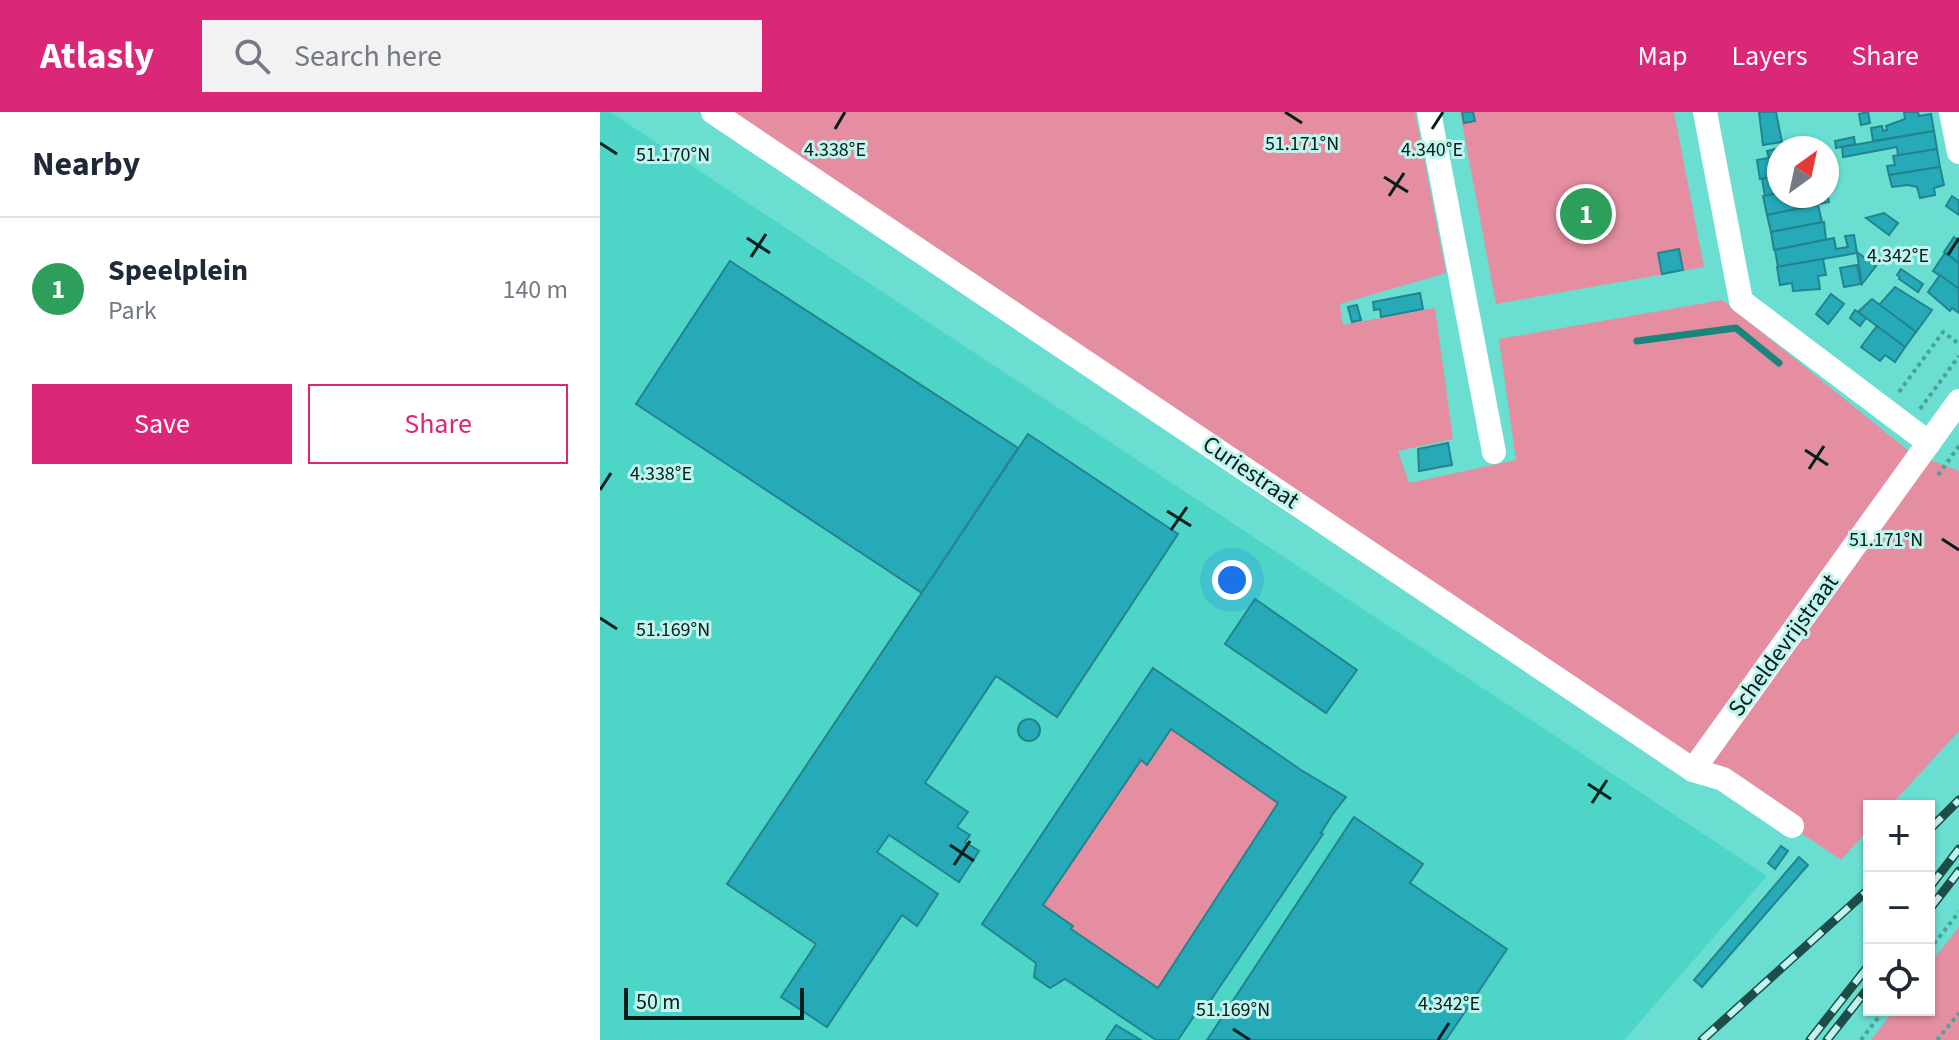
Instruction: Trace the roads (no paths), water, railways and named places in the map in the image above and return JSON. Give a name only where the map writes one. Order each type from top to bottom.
[{"type":"street","name":"Curiestraat","points":[[713,112],[1693,770],[1723,779],[1792,826]]},
{"type":"street","points":[[1429,112],[1494,452]]},
{"type":"street","points":[[1705,112],[1741,301],[1907,426],[1943,436]]},
{"type":"street","points":[[1951,112],[1959,152]]},
{"type":"street","name":"Scheldevrijstraat","points":[[1693,770],[1943,436],[1959,401]]},
{"type":"waterway","points":[[1637,341],[1736,328],[1779,363]]},
{"type":"railway","points":[[1935,824],[1959,800]]},
{"type":"railway","points":[[1935,880],[1959,849]]},
{"type":"railway","points":[[1935,902],[1959,871]]},
{"type":"railway","points":[[1702,1040],[1863,894]]},
{"type":"railway","points":[[1810,1040],[1863,973]]},
{"type":"railway","points":[[1827,1040],[1863,995]]},
{"type":"place","name":"Speelplein","points":[[1586,214]]}]
